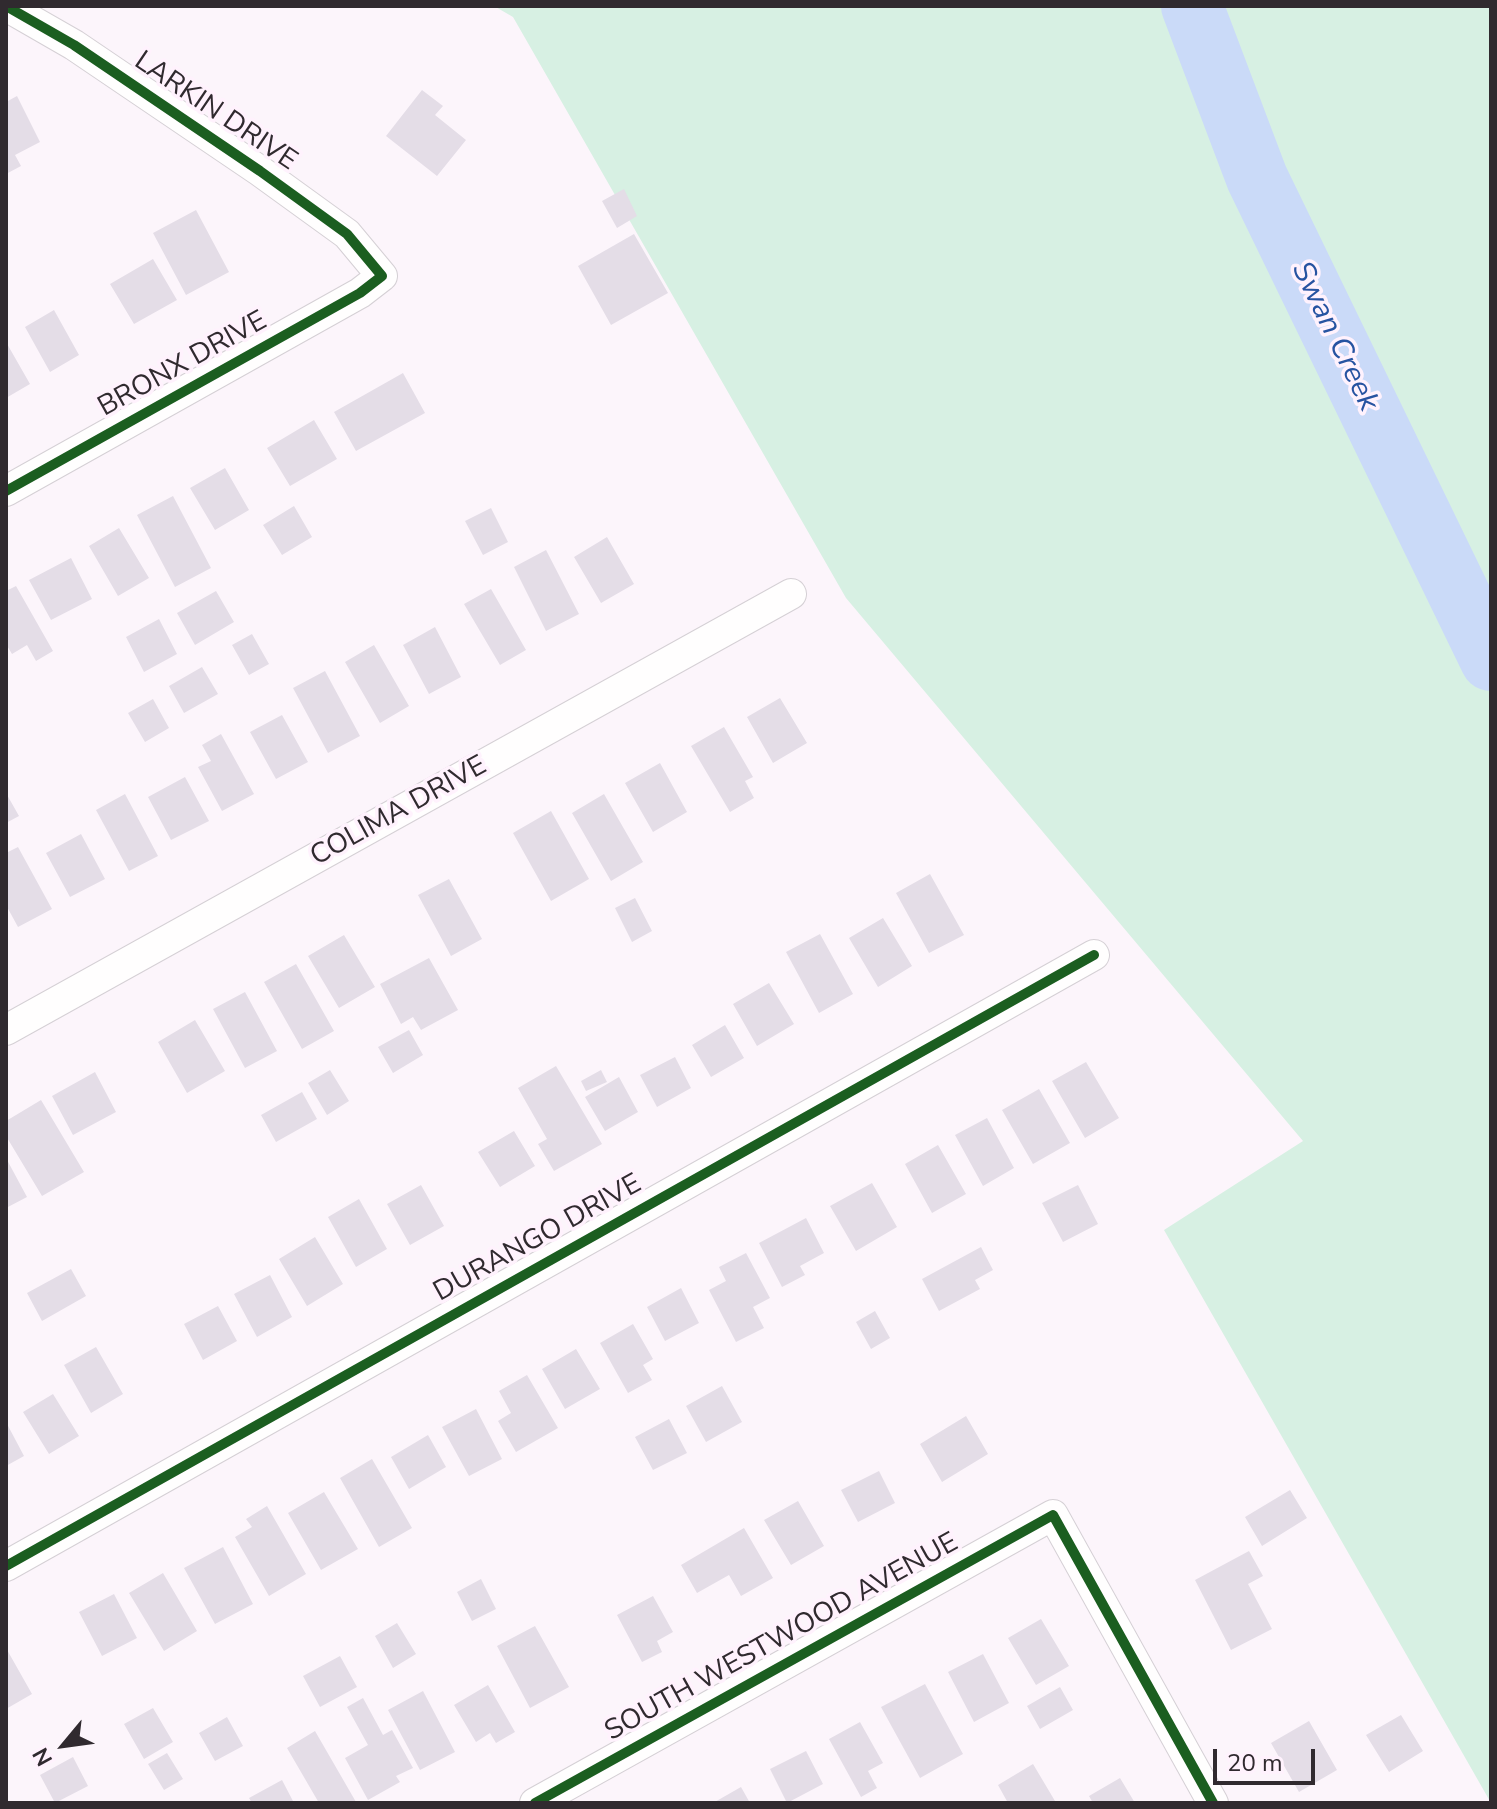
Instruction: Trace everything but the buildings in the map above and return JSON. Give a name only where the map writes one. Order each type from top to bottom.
[{"type":"street","name":"LARKIN DRIVE","points":[[6,6],[74,45],[260,171],[347,234],[382,276]]},
{"type":"street","name":"BRONX DRIVE","points":[[6,491],[346,301],[382,276]]},
{"type":"street","name":"COLIMA DRIVE","points":[[6,1030],[791,594]]},
{"type":"street","name":"DURANGO DRIVE","points":[[6,1566],[1094,955]]},
{"type":"street","name":"SOUTH WESTWOOD AVENUE","points":[[535,1803],[1053,1515],[1213,1803]]},
{"type":"green space","points":[[494,6],[1491,6],[1491,1803],[1164,1230],[1303,1141],[846,598],[513,17]]},
{"type":"waterway","name":"Swan Creek","points":[[1192,6],[1257,178],[1491,660]]},
{"type":"cycle path","points":[[6,6],[74,45],[260,171],[347,234],[382,276],[360,293],[6,491]]},
{"type":"cycle path","points":[[6,1566],[1094,955]]},
{"type":"cycle path","points":[[535,1803],[1053,1515],[1213,1803]]}]
